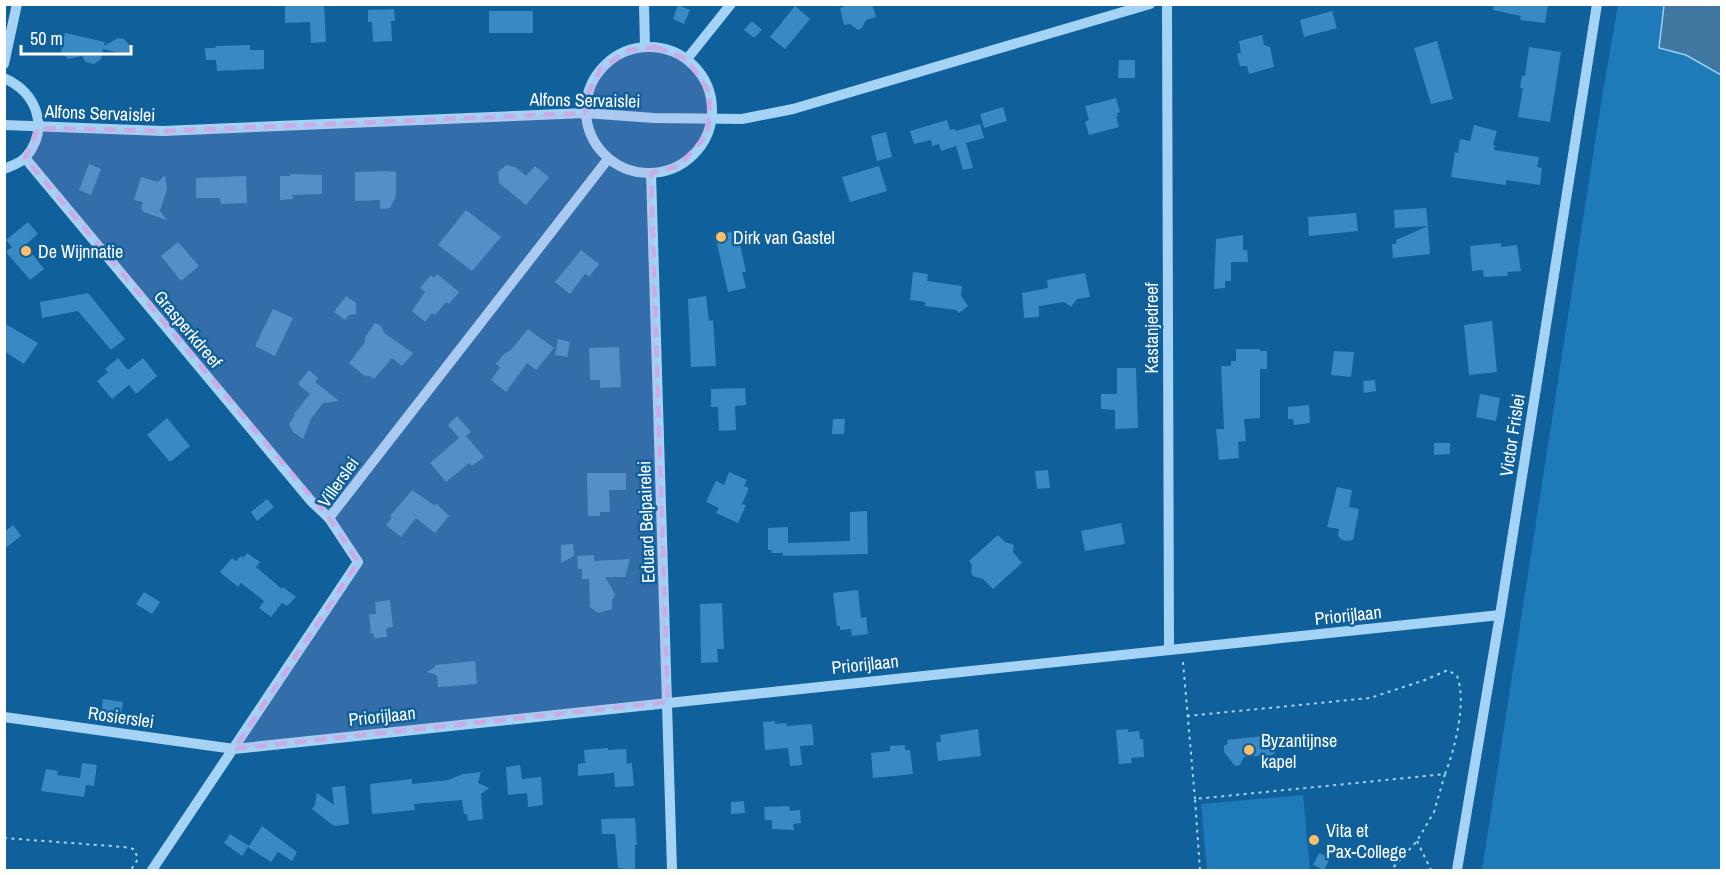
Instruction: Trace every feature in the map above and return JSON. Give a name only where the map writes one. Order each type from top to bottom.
[{"type":"street","points":[[4,64],[18,4]]},
{"type":"street","points":[[644,4],[645,47]]},
{"type":"street","points":[[687,59],[730,4]]},
{"type":"street","name":"Alfons Servaislei","points":[[4,125],[163,131],[585,113],[654,118],[742,119],[793,109],[1150,4]]},
{"type":"street","name":"Kastanjedreef","points":[[1167,4],[1169,651]]},
{"type":"street","name":"Victor Frislei","points":[[1457,870],[1597,4]]},
{"type":"street","points":[[645,47],[668,49],[687,59],[705,81],[710,93],[711,118],[708,134],[701,146],[679,166],[651,173],[627,170],[608,159],[596,145],[588,130],[585,113],[586,96],[592,81],[602,68],[614,57],[629,50],[645,47]]},
{"type":"street","points":[[4,78],[17,84],[30,96],[36,112],[38,128],[25,158],[4,169]]},
{"type":"street","name":"Grasperkdreef","points":[[25,158],[311,501],[329,518]]},
{"type":"street","name":"Villerslei","points":[[152,870],[358,562],[329,518],[608,159]]},
{"type":"street","name":"Eduard Belpairelei","points":[[651,173],[672,870]]},
{"type":"street","name":"Priorijlaan","points":[[234,749],[1500,615]]},
{"type":"street","name":"Rosierslei","points":[[4,717],[234,749]]},
{"type":"path","points":[[1182,649],[1200,870]]},
{"type":"path","points":[[1188,716],[1370,698],[1448,670],[1457,675],[1461,692],[1457,732],[1434,812],[1417,841],[1391,870]]},
{"type":"path","points":[[1195,799],[1445,774]]},
{"type":"path","points":[[4,838],[134,849],[138,859],[131,870]]},
{"type":"path","points":[[1417,841],[1431,870]]},
{"type":"highlighted area","points":[[656,47],[687,59],[710,93],[708,134],[679,166],[651,173],[668,702],[234,749],[358,562],[329,518],[25,158],[38,128],[163,131],[585,113],[587,96],[601,68],[629,50]]},
{"type":"shaded area","points":[[1618,5],[1664,5],[1659,48],[1686,55],[1721,75],[1721,870],[1482,870],[1602,97]]},
{"type":"shaded area","points":[[1664,5],[1721,5],[1721,75],[1686,55],[1659,48]]},
{"type":"shaded area","points":[[1303,795],[1310,870],[1207,870],[1201,804]]},
{"type":"building","points":[[285,4],[324,4],[326,42],[311,43],[310,22],[285,23]]},
{"type":"building","points":[[844,4],[872,4],[876,17],[866,20],[862,28],[858,30],[850,24],[844,25],[840,8],[844,7]]},
{"type":"building","points":[[1494,4],[1548,4],[1545,23],[1520,20],[1521,16],[1493,10]]},
{"type":"building","points":[[678,5],[690,10],[684,24],[673,19]]},
{"type":"building","points":[[795,6],[810,19],[785,49],[770,37]]},
{"type":"building","points":[[394,9],[395,21],[391,21],[392,41],[373,42],[372,22],[368,22],[368,10]]},
{"type":"building","points":[[489,11],[533,11],[533,33],[489,33]]},
{"type":"building","points":[[1332,11],[1337,28],[1304,37],[1300,20]]},
{"type":"building","points":[[752,21],[762,30],[754,38],[744,30]]},
{"type":"building","points":[[65,33],[105,42],[104,46],[118,38],[124,39],[130,46],[128,55],[103,49],[101,59],[94,64],[86,62],[82,56],[68,59],[61,51]]},
{"type":"building","points":[[1262,35],[1264,45],[1270,47],[1274,67],[1249,74],[1247,66],[1240,66],[1237,54],[1241,53],[1239,41]]},
{"type":"building","points":[[1437,41],[1453,99],[1431,104],[1414,48]]},
{"type":"building","points":[[250,45],[250,50],[264,50],[264,69],[217,71],[216,60],[206,60],[205,48]]},
{"type":"building","points":[[1529,47],[1561,52],[1550,122],[1518,117],[1523,88],[1520,88],[1522,75],[1525,76]]},
{"type":"building","points":[[1119,60],[1135,60],[1135,78],[1118,78]]},
{"type":"building","points":[[1116,98],[1120,112],[1116,116],[1119,127],[1089,135],[1085,122],[1089,120],[1085,106]]},
{"type":"building","points":[[1003,107],[1007,121],[984,128],[980,114]]},
{"type":"building","points":[[947,120],[950,130],[955,129],[956,131],[980,124],[984,138],[966,143],[973,168],[963,170],[956,146],[941,151],[939,144],[932,146],[931,140],[914,144],[910,131]]},
{"type":"building","points":[[1474,125],[1497,131],[1494,150],[1539,157],[1537,167],[1542,168],[1540,185],[1506,180],[1506,185],[1451,177],[1455,152],[1458,153],[1460,139],[1470,141]]},
{"type":"building","points":[[886,132],[892,157],[877,161],[871,136]]},
{"type":"building","points":[[89,164],[101,169],[91,195],[79,190]]},
{"type":"building","points":[[506,165],[515,167],[526,176],[535,166],[549,177],[526,205],[499,183],[498,172]]},
{"type":"building","points":[[879,166],[887,191],[850,202],[842,177]]},
{"type":"building","points":[[355,172],[396,172],[396,196],[390,208],[380,209],[380,200],[355,201]]},
{"type":"building","points":[[290,174],[322,175],[322,194],[292,195],[293,199],[280,200],[280,176],[290,176]]},
{"type":"building","points":[[165,175],[167,189],[160,211],[167,220],[143,212],[141,209],[143,202],[134,200],[141,177],[158,182]]},
{"type":"building","points":[[246,176],[247,203],[221,204],[220,198],[196,198],[196,178]]},
{"type":"building","points":[[1426,208],[1428,226],[1395,228],[1394,210]]},
{"type":"building","points":[[466,210],[501,237],[472,271],[438,245]]},
{"type":"building","points":[[1356,213],[1358,231],[1309,236],[1308,217]]},
{"type":"building","points":[[28,222],[38,234],[25,245],[44,269],[30,280],[6,252],[12,247],[6,240]]},
{"type":"building","points":[[1428,226],[1430,254],[1393,258],[1392,244],[1396,244],[1396,240]]},
{"type":"building","points":[[737,231],[746,272],[742,272],[746,288],[728,292],[715,235]]},
{"type":"building","points":[[1243,235],[1243,250],[1247,250],[1248,262],[1231,262],[1231,281],[1225,281],[1225,288],[1214,289],[1216,239]]},
{"type":"building","points":[[178,242],[199,266],[181,281],[161,256]]},
{"type":"building","points":[[1501,243],[1501,247],[1517,245],[1521,271],[1507,272],[1508,276],[1484,277],[1483,270],[1472,271],[1470,246]]},
{"type":"building","points":[[581,250],[599,264],[589,277],[585,274],[570,294],[555,282]]},
{"type":"building","points":[[913,272],[928,274],[927,281],[962,286],[961,296],[968,306],[959,313],[956,310],[925,306],[925,302],[910,300]]},
{"type":"building","points":[[1085,273],[1090,297],[1077,299],[1071,307],[1064,302],[1039,306],[1039,317],[1024,318],[1022,293],[1048,288],[1047,280]]},
{"type":"building","points":[[437,274],[459,292],[449,304],[446,302],[435,315],[432,313],[425,322],[412,311],[425,292],[420,288],[431,275],[434,278]]},
{"type":"building","points":[[88,293],[125,339],[111,350],[78,311],[42,318],[40,302]]},
{"type":"building","points":[[346,296],[356,303],[356,314],[349,315],[345,320],[334,312]]},
{"type":"building","points":[[706,296],[709,321],[713,320],[716,366],[691,367],[688,299]]},
{"type":"building","points":[[273,309],[293,318],[275,356],[255,346]]},
{"type":"building","points":[[1492,321],[1497,372],[1469,375],[1464,325]]},
{"type":"building","points":[[4,323],[38,343],[24,364],[4,351]]},
{"type":"building","points":[[375,323],[381,326],[384,333],[413,353],[402,366],[392,358],[374,379],[368,375],[366,377],[349,363],[365,342],[365,337]]},
{"type":"building","points":[[528,329],[554,348],[536,370],[527,363],[506,392],[491,380],[500,367],[496,364]]},
{"type":"building","points":[[558,339],[570,342],[567,357],[555,355]]},
{"type":"building","points":[[619,347],[621,387],[600,388],[600,380],[590,380],[589,348]]},
{"type":"building","points":[[1236,349],[1267,351],[1267,369],[1260,369],[1260,418],[1244,419],[1246,441],[1238,442],[1239,458],[1219,460],[1216,429],[1224,429],[1221,366],[1231,366],[1231,361],[1236,361]]},
{"type":"building","points":[[1334,351],[1354,352],[1351,377],[1331,375]]},
{"type":"building","points":[[118,358],[128,370],[143,358],[157,376],[136,394],[129,385],[112,399],[97,381],[108,372],[105,369]]},
{"type":"building","points":[[1117,368],[1136,368],[1138,428],[1115,429],[1115,410],[1101,409],[1101,394],[1117,394]]},
{"type":"building","points":[[309,370],[318,378],[315,382],[339,401],[323,403],[311,419],[303,439],[293,432],[289,424],[310,394],[298,384]]},
{"type":"building","points":[[1375,380],[1376,391],[1364,393],[1363,381]]},
{"type":"building","points":[[745,388],[746,405],[735,406],[736,430],[719,431],[718,407],[711,407],[711,389]]},
{"type":"building","points":[[1480,394],[1500,398],[1496,421],[1476,417]]},
{"type":"building","points":[[1309,405],[1310,423],[1294,425],[1293,419],[1288,419],[1288,407]]},
{"type":"building","points":[[457,416],[471,432],[466,436],[484,457],[472,466],[469,463],[446,482],[430,463],[459,438],[448,425]]},
{"type":"building","points":[[167,418],[190,446],[170,462],[147,435]]},
{"type":"building","points":[[833,419],[845,419],[844,434],[832,434]]},
{"type":"building","points":[[1434,443],[1450,443],[1450,454],[1434,455]]},
{"type":"building","points":[[1048,470],[1050,488],[1037,489],[1035,471]]},
{"type":"building","points":[[729,472],[747,480],[744,486],[749,488],[742,504],[746,505],[738,523],[716,513],[719,508],[706,502],[716,481],[724,485]]},
{"type":"building","points":[[587,473],[626,473],[626,490],[609,490],[610,512],[600,512],[600,516],[588,516]]},
{"type":"building","points":[[1337,487],[1352,490],[1349,507],[1359,509],[1353,540],[1342,540],[1338,536],[1339,529],[1327,527]]},
{"type":"building","points":[[412,490],[434,505],[437,504],[449,516],[435,533],[416,518],[401,537],[386,525],[391,515]]},
{"type":"building","points":[[267,499],[274,507],[257,521],[251,512]]},
{"type":"building","points":[[867,511],[868,554],[783,556],[783,553],[771,553],[772,550],[768,550],[768,528],[788,527],[788,543],[850,541],[850,512]]},
{"type":"building","points":[[1121,523],[1125,544],[1085,551],[1081,531]]},
{"type":"building","points":[[13,525],[21,536],[4,549],[4,532]]},
{"type":"building","points":[[998,535],[1005,542],[1014,545],[1013,552],[1022,563],[993,589],[983,579],[973,576],[972,565],[969,561]]},
{"type":"building","points":[[573,544],[574,556],[561,563],[561,545]]},
{"type":"building","points":[[247,553],[260,562],[256,567],[282,589],[283,587],[296,597],[287,606],[282,603],[271,617],[259,608],[264,601],[241,583],[238,587],[220,572],[232,558],[236,561]]},
{"type":"building","points":[[594,555],[594,561],[630,559],[625,577],[605,577],[615,594],[612,609],[598,613],[590,607],[589,579],[582,579],[582,569],[578,569],[577,556]]},
{"type":"building","points":[[858,590],[861,618],[866,617],[868,634],[852,636],[851,629],[840,630],[840,626],[837,626],[833,593]]},
{"type":"building","points":[[144,592],[160,602],[152,614],[136,604]]},
{"type":"building","points":[[390,600],[393,627],[386,628],[387,637],[374,638],[374,633],[371,634],[369,614],[376,614],[375,602]]},
{"type":"building","points":[[722,603],[724,649],[717,649],[718,662],[701,663],[700,604]]},
{"type":"building","points":[[475,661],[477,684],[438,687],[437,675],[427,672],[435,665]]},
{"type":"building","points":[[103,699],[123,702],[120,719],[101,716]]},
{"type":"building","points":[[775,721],[775,724],[786,723],[787,726],[812,724],[814,745],[800,746],[802,765],[790,766],[788,748],[765,750],[763,722]]},
{"type":"building","points":[[978,729],[981,756],[938,761],[936,742],[941,742],[940,735]]},
{"type":"building","points":[[1128,729],[1128,732],[1139,731],[1140,739],[1143,739],[1144,757],[1131,758],[1132,763],[1119,764],[1116,730]]},
{"type":"building","name":"Byzantijnse kapel","points":[[1273,735],[1275,753],[1272,755],[1244,757],[1240,765],[1235,766],[1224,752],[1227,740]]},
{"type":"building","points":[[905,745],[905,750],[910,750],[913,774],[873,778],[871,753],[890,751],[890,746]]},
{"type":"building","points":[[608,748],[608,750],[626,749],[627,764],[632,763],[634,786],[615,787],[614,773],[578,776],[578,764],[585,763],[584,750]]},
{"type":"building","points":[[82,763],[97,765],[94,786],[86,785],[84,797],[41,791],[46,769],[58,771],[57,775],[80,778]]},
{"type":"building","points":[[520,765],[522,779],[541,777],[543,805],[528,807],[527,793],[508,795],[506,767]]},
{"type":"building","points":[[481,772],[478,783],[489,788],[481,794],[483,819],[468,821],[467,814],[464,814],[462,800],[414,804],[415,810],[372,814],[370,784],[412,779],[412,784],[448,780],[463,774]]},
{"type":"building","points":[[345,786],[349,824],[334,826],[312,809],[317,793],[334,805],[332,787]]},
{"type":"building","points":[[744,801],[745,813],[731,814],[731,802]]},
{"type":"building","points":[[789,806],[790,811],[800,810],[801,823],[793,824],[794,830],[772,829],[772,820],[765,820],[764,807]]},
{"type":"building","points":[[635,818],[637,845],[635,845],[635,870],[622,870],[618,868],[615,834],[602,834],[601,819]]},
{"type":"building","points":[[262,826],[297,852],[292,861],[278,852],[271,862],[248,847],[242,856],[224,843],[230,834],[249,846]]},
{"type":"building","points":[[1319,853],[1330,858],[1324,870],[1313,865]]},
{"type":"place","name":"Dirk van Gastel","points":[[721,237]]},
{"type":"place","name":"De Wijnnatie","points":[[26,251]]},
{"type":"place","name":"Byzantijnse kapel","points":[[1249,750]]},
{"type":"place","name":"Vita et Pax-College","points":[[1314,840]]}]
